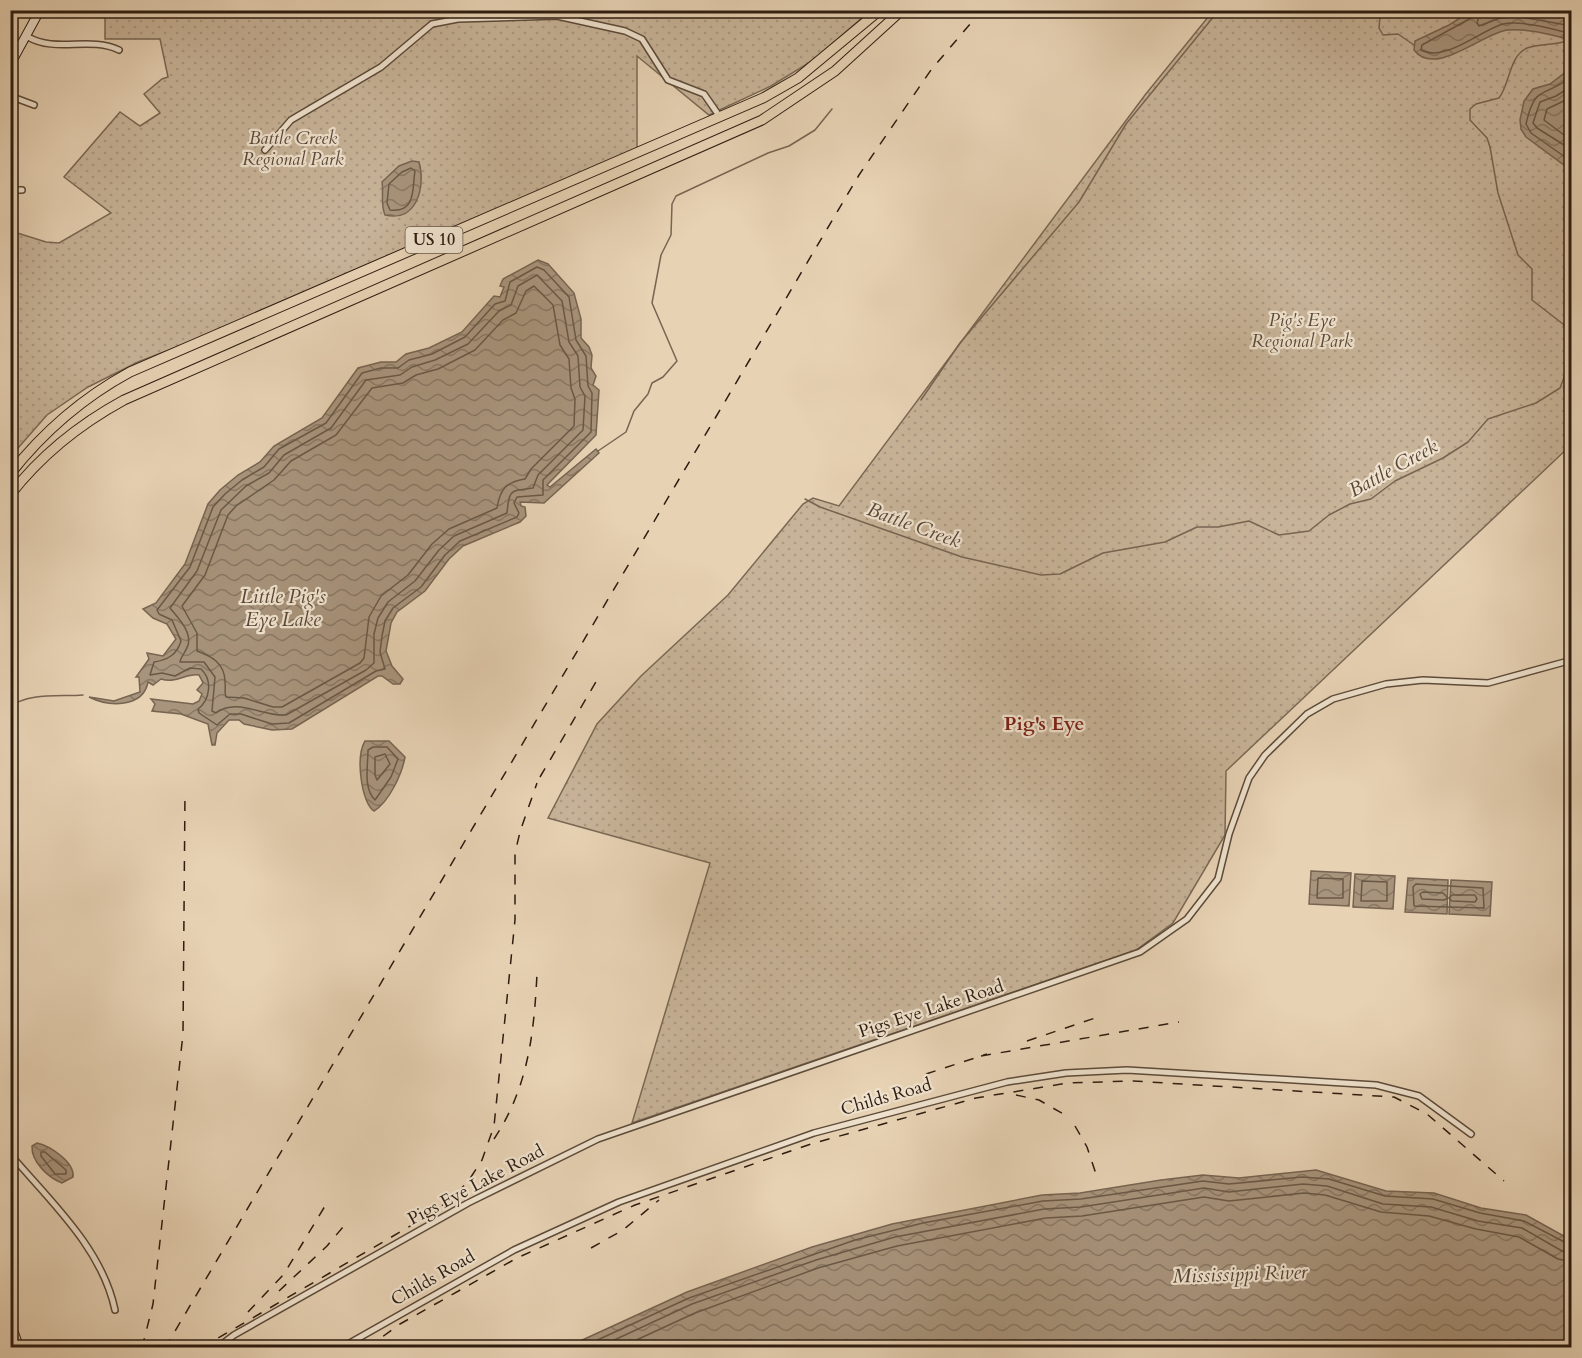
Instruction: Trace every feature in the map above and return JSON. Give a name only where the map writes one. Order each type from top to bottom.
[{"type":"highway","name":"US 10","points":[[10,474],[38,440],[67,413],[90,395],[130,372],[781,89],[832,52],[880,10]]},
{"type":"highway","name":"US 10","points":[[10,495],[42,458],[71,433],[138,392],[733,134],[784,106],[835,71],[903,10]]},
{"type":"highway","points":[[12,1326],[21,1347]]},
{"type":"street","points":[[10,65],[28,37],[40,10]]},
{"type":"street","points":[[265,150],[291,120],[381,68],[432,24],[458,18],[557,16],[625,31],[642,39],[668,80],[704,94],[720,117]]},
{"type":"street","points":[[28,37],[47,45],[102,45],[119,50]]},
{"type":"street","points":[[10,96],[34,105]]},
{"type":"street","points":[[10,190],[22,190]]},
{"type":"street","name":"Pigs Eye Lake Road","points":[[216,1347],[468,1203],[598,1139],[1140,952],[1187,919],[1218,879],[1229,834],[1249,778],[1265,754],[1307,714],[1333,699],[1386,684],[1423,680],[1488,683],[1572,660]]},
{"type":"street","name":"Childs Road","points":[[341,1347],[514,1250],[619,1202],[814,1133],[1007,1082],[1066,1073],[1127,1070],[1376,1085],[1419,1096],[1471,1134]]},
{"type":"street","points":[[10,1154],[89,1249],[103,1272],[115,1310]]},
{"type":"green space","name":"Battle Creek Regional Park","points":[[105,11],[870,11],[812,61],[771,86],[709,115],[637,56],[637,155],[295,301],[138,362],[88,387],[47,415],[11,456],[11,231],[46,242],[59,243],[111,213],[64,177],[120,112],[140,126],[160,113],[144,94],[162,79],[168,77],[160,39],[105,39]]},
{"type":"green space","name":"Pig's Eye Regional Park","points":[[1213,11],[1571,11],[1571,445],[1226,771],[1225,835],[1173,923],[1136,950],[632,1123],[710,863],[548,818],[597,724],[641,676],[728,595],[803,504],[813,498],[839,506],[1145,95]]},
{"type":"water","points":[[1471,11],[1571,11],[1571,40],[1531,31],[1507,30],[1446,57],[1434,59],[1423,57],[1414,50],[1415,41],[1449,25]]},
{"type":"water","points":[[1571,68],[1571,161],[1564,165],[1526,137],[1521,129],[1520,120],[1524,101],[1533,89],[1550,84]]},
{"type":"water","points":[[412,161],[419,162],[421,171],[417,200],[405,213],[396,216],[385,215],[382,182],[399,166]]},
{"type":"water","name":"Little Pig's Eye Lake","points":[[538,260],[548,264],[574,293],[581,319],[581,338],[589,347],[592,355],[591,368],[596,376],[593,385],[599,390],[596,435],[547,485],[550,487],[596,449],[599,453],[544,503],[520,502],[521,506],[525,507],[526,516],[520,522],[463,546],[449,559],[425,591],[397,612],[391,623],[386,651],[392,666],[403,679],[400,684],[393,684],[382,676],[378,676],[292,729],[272,730],[244,724],[239,720],[229,720],[217,733],[215,745],[212,745],[208,724],[181,714],[152,711],[155,704],[151,699],[193,704],[199,701],[202,694],[197,690],[203,683],[199,675],[189,675],[172,680],[161,679],[153,685],[148,682],[145,691],[139,697],[124,703],[106,703],[89,697],[114,701],[140,692],[139,677],[136,677],[149,659],[147,653],[163,656],[176,639],[167,624],[153,618],[143,609],[156,603],[185,564],[208,504],[220,490],[238,475],[260,462],[274,446],[322,418],[358,368],[381,362],[396,362],[406,354],[429,348],[462,332],[494,296],[500,297],[504,287],[500,286],[503,279]]},
{"type":"water","points":[[365,741],[389,741],[405,757],[394,787],[380,807],[374,811],[366,800],[361,780],[360,758]]},
{"type":"water","points":[[1311,871],[1351,873],[1349,906],[1309,904]]},
{"type":"water","points":[[1355,874],[1395,876],[1393,909],[1353,907]]},
{"type":"water","points":[[1408,878],[1448,880],[1447,914],[1405,912]]},
{"type":"water","points":[[1451,880],[1492,882],[1490,916],[1449,914]]},
{"type":"water","points":[[37,1143],[55,1151],[66,1160],[73,1171],[73,1177],[62,1183],[47,1173],[34,1158],[32,1152],[32,1146]]},
{"type":"water","name":"Mississippi River","points":[[1316,1170],[1386,1191],[1434,1193],[1481,1208],[1526,1215],[1571,1240],[1571,1347],[567,1347],[687,1292],[812,1247],[892,1224],[1042,1195],[1080,1193],[1203,1175],[1239,1178]]},
{"type":"waterway","points":[[921,400],[960,343],[1079,202],[1126,124],[1219,10]]},
{"type":"waterway","points":[[1374,10],[1380,17],[1379,28],[1383,35],[1398,34],[1414,45]]},
{"type":"waterway","name":"Battle Creek","points":[[805,499],[820,507],[962,557],[1041,575],[1060,574],[1103,553],[1165,542],[1197,527],[1218,527],[1249,521],[1279,535],[1309,531],[1329,515],[1350,504],[1371,499],[1395,481],[1443,458],[1468,442],[1488,419],[1536,403],[1560,388],[1565,375],[1568,333],[1563,324],[1532,300],[1532,269],[1518,255],[1498,193],[1490,147],[1487,138],[1470,120],[1470,109],[1476,104],[1499,98],[1513,64],[1521,52],[1532,46],[1569,40]]},
{"type":"waterway","name":"Battle Creek","points":[[598,451],[626,432],[634,411],[648,394],[652,383],[663,377],[677,361],[652,303],[661,255],[671,235],[672,204],[676,196],[768,153],[789,146],[815,130],[832,109]]},
{"type":"waterway","points":[[10,707],[17,702],[35,697],[83,695]]},
{"type":"railway","points":[[165,1348],[859,175],[931,70],[982,10]]},
{"type":"railway","points":[[540,777],[600,675]]},
{"type":"railway","points":[[522,826],[537,783]]},
{"type":"railway","points":[[142,1348],[153,1304],[183,1034],[185,792]]},
{"type":"railway","points":[[201,1348],[431,1214],[457,1194],[482,1160],[494,1126],[515,920],[515,853],[520,832]]},
{"type":"railway","points":[[494,1139],[515,1100],[522,1080],[534,1018],[537,974]]},
{"type":"railway","points":[[1027,1041],[1101,1016]]},
{"type":"railway","points":[[981,1056],[1179,1022]]},
{"type":"railway","points":[[926,1074],[987,1054]]},
{"type":"railway","points":[[367,1348],[400,1324],[517,1258],[635,1205],[811,1144],[976,1098],[1068,1083],[1133,1081],[1394,1097],[1427,1114],[1504,1181]]},
{"type":"railway","points":[[1016,1095],[1039,1100],[1065,1115]]},
{"type":"railway","points":[[1075,1126],[1087,1147],[1098,1180]]},
{"type":"railway","points":[[591,1248],[623,1230],[659,1200]]},
{"type":"railway","points":[[248,1312],[284,1274],[328,1201]]},
{"type":"railway","points":[[279,1291],[327,1246],[348,1221]]},
{"type":"district","name":"Pig's Eye","points":[[1044,723]]}]
